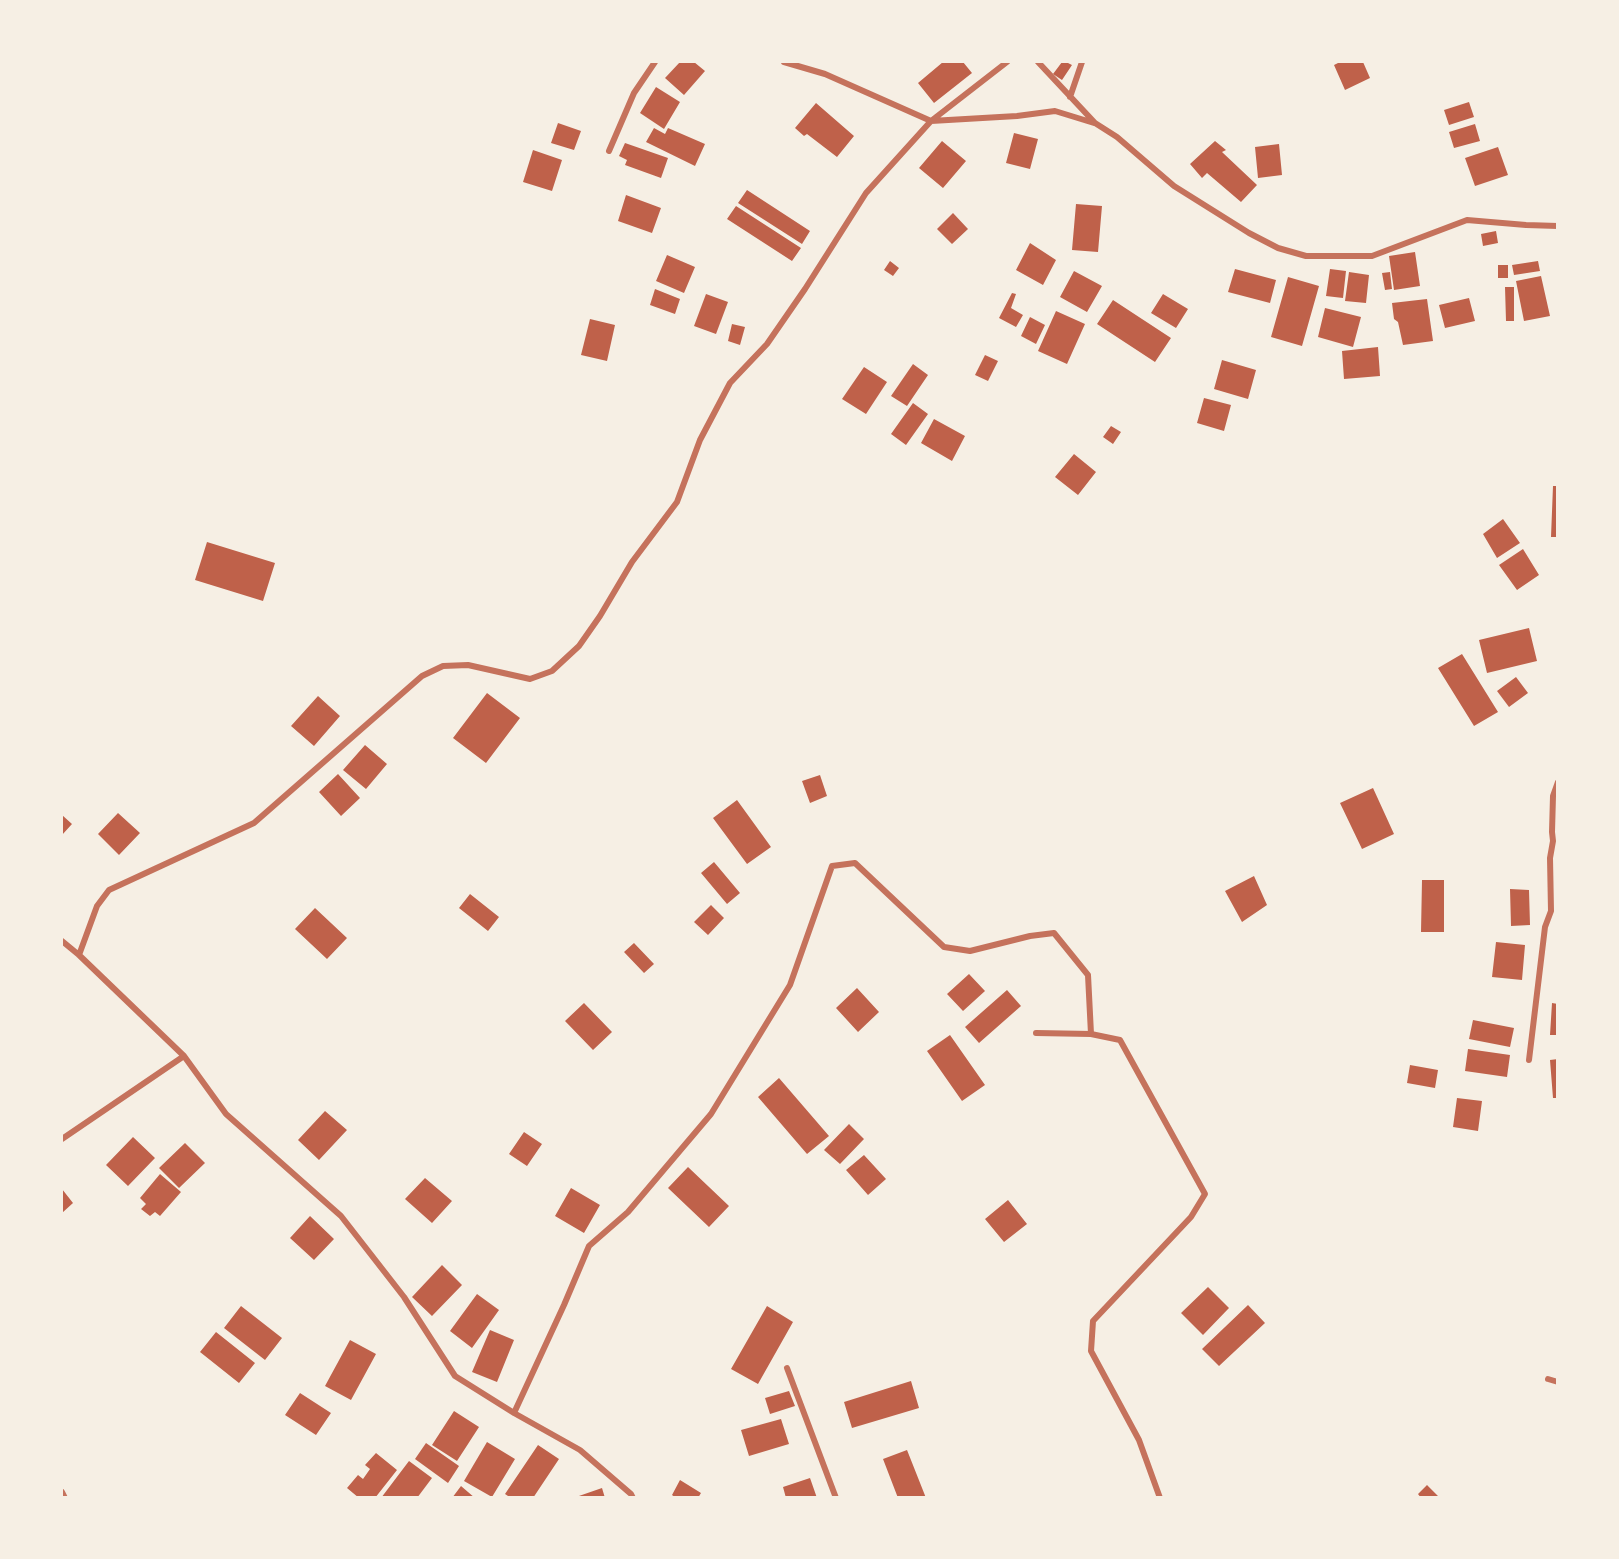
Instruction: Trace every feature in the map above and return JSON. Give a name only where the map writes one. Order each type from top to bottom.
[{"type":"street","points":[[609,152],[634,93],[656,62]]},
{"type":"street","points":[[784,62],[825,74],[931,121],[1017,117],[1055,111],[1095,123]]},
{"type":"street","points":[[79,955],[97,906],[109,890],[254,823],[422,676],[443,666],[468,664],[530,679],[552,671],[579,646],[632,562],[676,502],[700,440],[730,383],[767,344],[866,193],[931,121],[1007,62]]},
{"type":"street","points":[[1038,62],[1095,123],[1117,137],[1174,186],[1249,233],[1278,248],[1306,256],[1372,256],[1467,220],[1557,226]]},
{"type":"street","points":[[1070,97],[1083,62]]},
{"type":"street","points":[[1529,1060],[1545,927],[1551,910],[1554,886],[1550,858],[1553,841],[1553,796],[1557,782]]},
{"type":"street","points":[[514,1413],[589,1246],[628,1212],[711,1114],[790,985],[832,866],[855,863],[944,947],[970,951],[1030,936],[1053,933],[1088,975],[1091,1034]]},
{"type":"street","points":[[62,941],[184,1056],[226,1114],[341,1216],[404,1296],[455,1376],[580,1450],[633,1497]]},
{"type":"street","points":[[1036,1033],[1091,1034],[1119,1040],[1205,1194],[1191,1217],[1093,1321],[1091,1352],[1138,1440],[1160,1497]]},
{"type":"street","points":[[62,1139],[184,1056]]},
{"type":"street","points":[[787,1368],[836,1497]]},
{"type":"street","points":[[1548,1379],[1557,1382]]},
{"type":"street","points":[[62,1492],[65,1497]]},
{"type":"building","points":[[680,62],[694,62],[705,71],[684,95],[665,78]]},
{"type":"building","points":[[943,62],[963,62],[972,73],[934,103],[918,83]]},
{"type":"building","points":[[1062,62],[1072,65],[1062,80],[1053,74]]},
{"type":"building","points":[[1340,62],[1363,62],[1370,78],[1345,90],[1334,65]]},
{"type":"building","points":[[656,87],[680,102],[664,129],[640,113]]},
{"type":"building","points":[[1469,102],[1474,117],[1449,125],[1444,110]]},
{"type":"building","points":[[816,103],[854,136],[837,157],[807,134],[804,136],[795,128]]},
{"type":"building","points":[[558,123],[581,131],[574,150],[551,143]]},
{"type":"building","points":[[1475,124],[1480,141],[1454,148],[1449,132]]},
{"type":"building","points":[[654,128],[665,134],[668,128],[705,144],[695,166],[646,142]]},
{"type":"building","points":[[1014,133],[1038,139],[1030,169],[1006,163]]},
{"type":"building","points":[[942,141],[966,161],[943,188],[919,168]]},
{"type":"building","points":[[1215,141],[1226,150],[1222,152],[1257,185],[1241,202],[1207,173],[1202,178],[1190,164]]},
{"type":"building","points":[[625,143],[668,158],[661,178],[625,165],[627,160],[619,156]]},
{"type":"building","points":[[1279,144],[1282,175],[1258,178],[1255,147]]},
{"type":"building","points":[[1498,147],[1508,175],[1475,186],[1465,158]]},
{"type":"building","points":[[533,150],[562,160],[552,191],[523,182]]},
{"type":"building","points":[[747,190],[810,231],[802,244],[738,203]]},
{"type":"building","points":[[626,195],[661,208],[652,233],[618,221]]},
{"type":"building","points":[[1076,204],[1102,206],[1098,252],[1072,250]]},
{"type":"building","points":[[736,206],[801,248],[792,261],[727,219]]},
{"type":"building","points":[[953,213],[968,229],[952,244],[937,229]]},
{"type":"building","points":[[1496,231],[1498,243],[1483,246],[1481,234]]},
{"type":"building","points":[[1030,243],[1056,260],[1043,285],[1016,270]]},
{"type":"building","points":[[1415,252],[1420,286],[1394,290],[1389,256]]},
{"type":"building","points":[[667,255],[695,267],[684,293],[656,281]]},
{"type":"building","points":[[890,261],[899,268],[893,276],[884,270]]},
{"type":"building","points":[[1538,261],[1540,271],[1514,275],[1512,265]]},
{"type":"building","points":[[1498,265],[1508,265],[1508,278],[1498,278]]},
{"type":"building","points":[[1235,269],[1276,280],[1270,303],[1228,292]]},
{"type":"building","points":[[1330,269],[1346,271],[1343,298],[1326,296]]},
{"type":"building","points":[[1074,271],[1102,286],[1087,312],[1060,297]]},
{"type":"building","points":[[1349,272],[1369,275],[1366,303],[1345,301]]},
{"type":"building","points":[[1390,272],[1392,289],[1385,290],[1382,273]]},
{"type":"building","points":[[1541,276],[1550,316],[1524,321],[1516,281]]},
{"type":"building","points":[[1288,277],[1319,286],[1302,346],[1271,337]]},
{"type":"building","points":[[1505,287],[1514,287],[1514,321],[1506,321]]},
{"type":"building","points":[[655,289],[680,299],[675,314],[650,305]]},
{"type":"building","points":[[1012,293],[1016,294],[1011,308],[1023,315],[1016,327],[999,318]]},
{"type":"building","points":[[706,294],[728,302],[716,334],[694,326]]},
{"type":"building","points":[[1163,294],[1188,309],[1176,328],[1151,313]]},
{"type":"building","points":[[1469,298],[1475,321],[1445,328],[1439,305]]},
{"type":"building","points":[[1427,299],[1433,341],[1403,345],[1398,322],[1394,319],[1392,303]]},
{"type":"building","points":[[1113,300],[1171,338],[1155,362],[1097,324]]},
{"type":"building","points":[[1325,308],[1361,317],[1353,347],[1318,337]]},
{"type":"building","points":[[1056,311],[1085,324],[1067,364],[1038,351]]},
{"type":"building","points":[[1030,317],[1045,325],[1036,344],[1021,336]]},
{"type":"building","points":[[590,319],[615,325],[607,361],[581,355]]},
{"type":"building","points":[[732,324],[745,327],[740,345],[728,341]]},
{"type":"building","points":[[1378,347],[1380,376],[1344,379],[1342,351]]},
{"type":"building","points":[[985,355],[998,361],[988,381],[975,375]]},
{"type":"building","points":[[1222,360],[1256,370],[1248,399],[1214,389]]},
{"type":"building","points":[[913,364],[928,375],[907,406],[891,396]]},
{"type":"building","points":[[864,367],[887,382],[866,414],[842,399]]},
{"type":"building","points":[[1204,398],[1231,405],[1224,431],[1197,423]]},
{"type":"building","points":[[913,403],[928,414],[906,445],[891,434]]},
{"type":"building","points":[[934,419],[965,436],[952,461],[921,443]]},
{"type":"building","points":[[1111,426],[1121,432],[1113,444],[1103,437]]},
{"type":"building","points":[[1074,454],[1096,472],[1078,495],[1055,477]]},
{"type":"building","points":[[1553,486],[1558,486],[1558,537],[1551,537]]},
{"type":"building","points":[[1503,519],[1520,543],[1497,558],[1483,534]]},
{"type":"building","points":[[207,542],[275,563],[263,601],[195,580]]},
{"type":"building","points":[[1523,549],[1539,575],[1517,590],[1499,565]]},
{"type":"building","points":[[1529,628],[1537,661],[1487,673],[1479,640]]},
{"type":"building","points":[[1462,654],[1498,712],[1474,726],[1438,668]]},
{"type":"building","points":[[1516,677],[1528,693],[1509,707],[1497,691]]},
{"type":"building","points":[[487,693],[520,718],[486,763],[453,738]]},
{"type":"building","points":[[318,696],[340,716],[314,746],[291,726]]},
{"type":"building","points":[[365,745],[387,764],[366,789],[343,770]]},
{"type":"building","points":[[338,774],[360,798],[341,816],[319,792]]},
{"type":"building","points":[[820,775],[827,796],[810,803],[802,781]]},
{"type":"building","points":[[1373,788],[1394,834],[1362,849],[1340,803]]},
{"type":"building","points":[[737,800],[771,847],[747,864],[713,818]]},
{"type":"building","points":[[118,813],[140,833],[119,855],[98,834]]},
{"type":"building","points":[[62,815],[72,824],[62,835]]},
{"type":"building","points":[[714,862],[740,893],[727,904],[701,873]]},
{"type":"building","points":[[1254,876],[1267,905],[1242,922],[1225,891]]},
{"type":"building","points":[[1422,880],[1444,880],[1444,932],[1421,932]]},
{"type":"building","points":[[1510,889],[1529,890],[1530,925],[1511,926]]},
{"type":"building","points":[[470,894],[499,917],[488,931],[459,908]]},
{"type":"building","points":[[711,905],[724,918],[708,935],[694,922]]},
{"type":"building","points":[[315,908],[347,938],[327,959],[295,929]]},
{"type":"building","points":[[1496,942],[1525,945],[1522,980],[1492,977]]},
{"type":"building","points":[[634,943],[654,964],[644,973],[624,952]]},
{"type":"building","points":[[969,974],[985,991],[963,1011],[947,994]]},
{"type":"building","points":[[857,988],[879,1012],[858,1032],[836,1008]]},
{"type":"building","points":[[1007,990],[1021,1006],[979,1043],[965,1027]]},
{"type":"building","points":[[584,1003],[612,1032],[593,1050],[565,1021]]},
{"type":"building","points":[[1552,1003],[1558,1004],[1558,1035],[1550,1035]]},
{"type":"building","points":[[1473,1020],[1514,1028],[1510,1047],[1469,1039]]},
{"type":"building","points":[[950,1035],[985,1085],[962,1101],[927,1051]]},
{"type":"building","points":[[1468,1049],[1510,1055],[1507,1077],[1465,1071]]},
{"type":"building","points":[[1558,1059],[1558,1098],[1553,1098],[1550,1060]]},
{"type":"building","points":[[1410,1065],[1438,1070],[1435,1088],[1407,1083]]},
{"type":"building","points":[[779,1078],[829,1136],[807,1154],[758,1097]]},
{"type":"building","points":[[1457,1098],[1482,1101],[1478,1131],[1453,1127]]},
{"type":"building","points":[[325,1111],[347,1130],[319,1160],[298,1140]]},
{"type":"building","points":[[849,1124],[864,1139],[840,1164],[824,1150]]},
{"type":"building","points":[[524,1132],[542,1144],[527,1166],[509,1154]]},
{"type":"building","points":[[133,1137],[155,1158],[128,1186],[106,1165]]},
{"type":"building","points":[[185,1143],[205,1163],[179,1188],[159,1168]]},
{"type":"building","points":[[864,1155],[886,1179],[868,1195],[846,1170]]},
{"type":"building","points":[[688,1167],[729,1206],[709,1227],[668,1188]]},
{"type":"building","points":[[160,1174],[181,1192],[160,1216],[155,1212],[150,1216],[141,1209],[146,1204],[140,1198]]},
{"type":"building","points":[[425,1178],[452,1201],[432,1223],[405,1199]]},
{"type":"building","points":[[571,1188],[600,1205],[584,1233],[555,1216]]},
{"type":"building","points":[[62,1189],[73,1203],[62,1213]]},
{"type":"building","points":[[1008,1200],[1027,1224],[1004,1242],[985,1219]]},
{"type":"building","points":[[310,1216],[334,1239],[314,1260],[290,1238]]},
{"type":"building","points":[[442,1265],[462,1285],[432,1316],[412,1297]]},
{"type":"building","points":[[1208,1287],[1229,1308],[1203,1335],[1181,1313]]},
{"type":"building","points":[[477,1294],[499,1310],[472,1348],[450,1331]]},
{"type":"building","points":[[1248,1305],[1265,1323],[1219,1366],[1202,1349]]},
{"type":"building","points":[[241,1306],[282,1338],[265,1360],[224,1328]]},
{"type":"building","points":[[767,1306],[793,1322],[758,1384],[731,1369]]},
{"type":"building","points":[[490,1330],[514,1340],[497,1382],[472,1372]]},
{"type":"building","points":[[216,1332],[255,1363],[239,1383],[200,1352]]},
{"type":"building","points":[[350,1340],[376,1354],[351,1400],[325,1386]]},
{"type":"building","points":[[911,1381],[919,1408],[852,1428],[844,1402]]},
{"type":"building","points":[[789,1391],[795,1406],[770,1414],[765,1398]]},
{"type":"building","points":[[300,1393],[331,1413],[316,1435],[285,1415]]},
{"type":"building","points":[[454,1411],[479,1427],[457,1461],[432,1445]]},
{"type":"building","points":[[781,1419],[789,1444],[749,1456],[741,1430]]},
{"type":"building","points":[[487,1442],[515,1459],[492,1497],[464,1481]]},
{"type":"building","points":[[426,1443],[459,1466],[448,1483],[415,1459]]},
{"type":"building","points":[[538,1445],[559,1459],[533,1498],[511,1498],[505,1494]]},
{"type":"building","points":[[907,1450],[926,1498],[898,1498],[883,1459]]},
{"type":"building","points":[[376,1453],[397,1470],[375,1498],[359,1498],[347,1488],[358,1475],[363,1479],[370,1469],[365,1465]]},
{"type":"building","points":[[409,1461],[432,1478],[417,1498],[381,1498]]},
{"type":"building","points":[[810,1478],[817,1498],[786,1498],[783,1487]]},
{"type":"building","points":[[680,1480],[701,1493],[698,1498],[676,1498],[672,1495]]},
{"type":"building","points":[[1427,1485],[1440,1498],[1421,1498],[1418,1494]]},
{"type":"building","points":[[461,1486],[475,1498],[452,1498]]},
{"type":"building","points":[[602,1488],[605,1498],[576,1498],[576,1497]]}]
